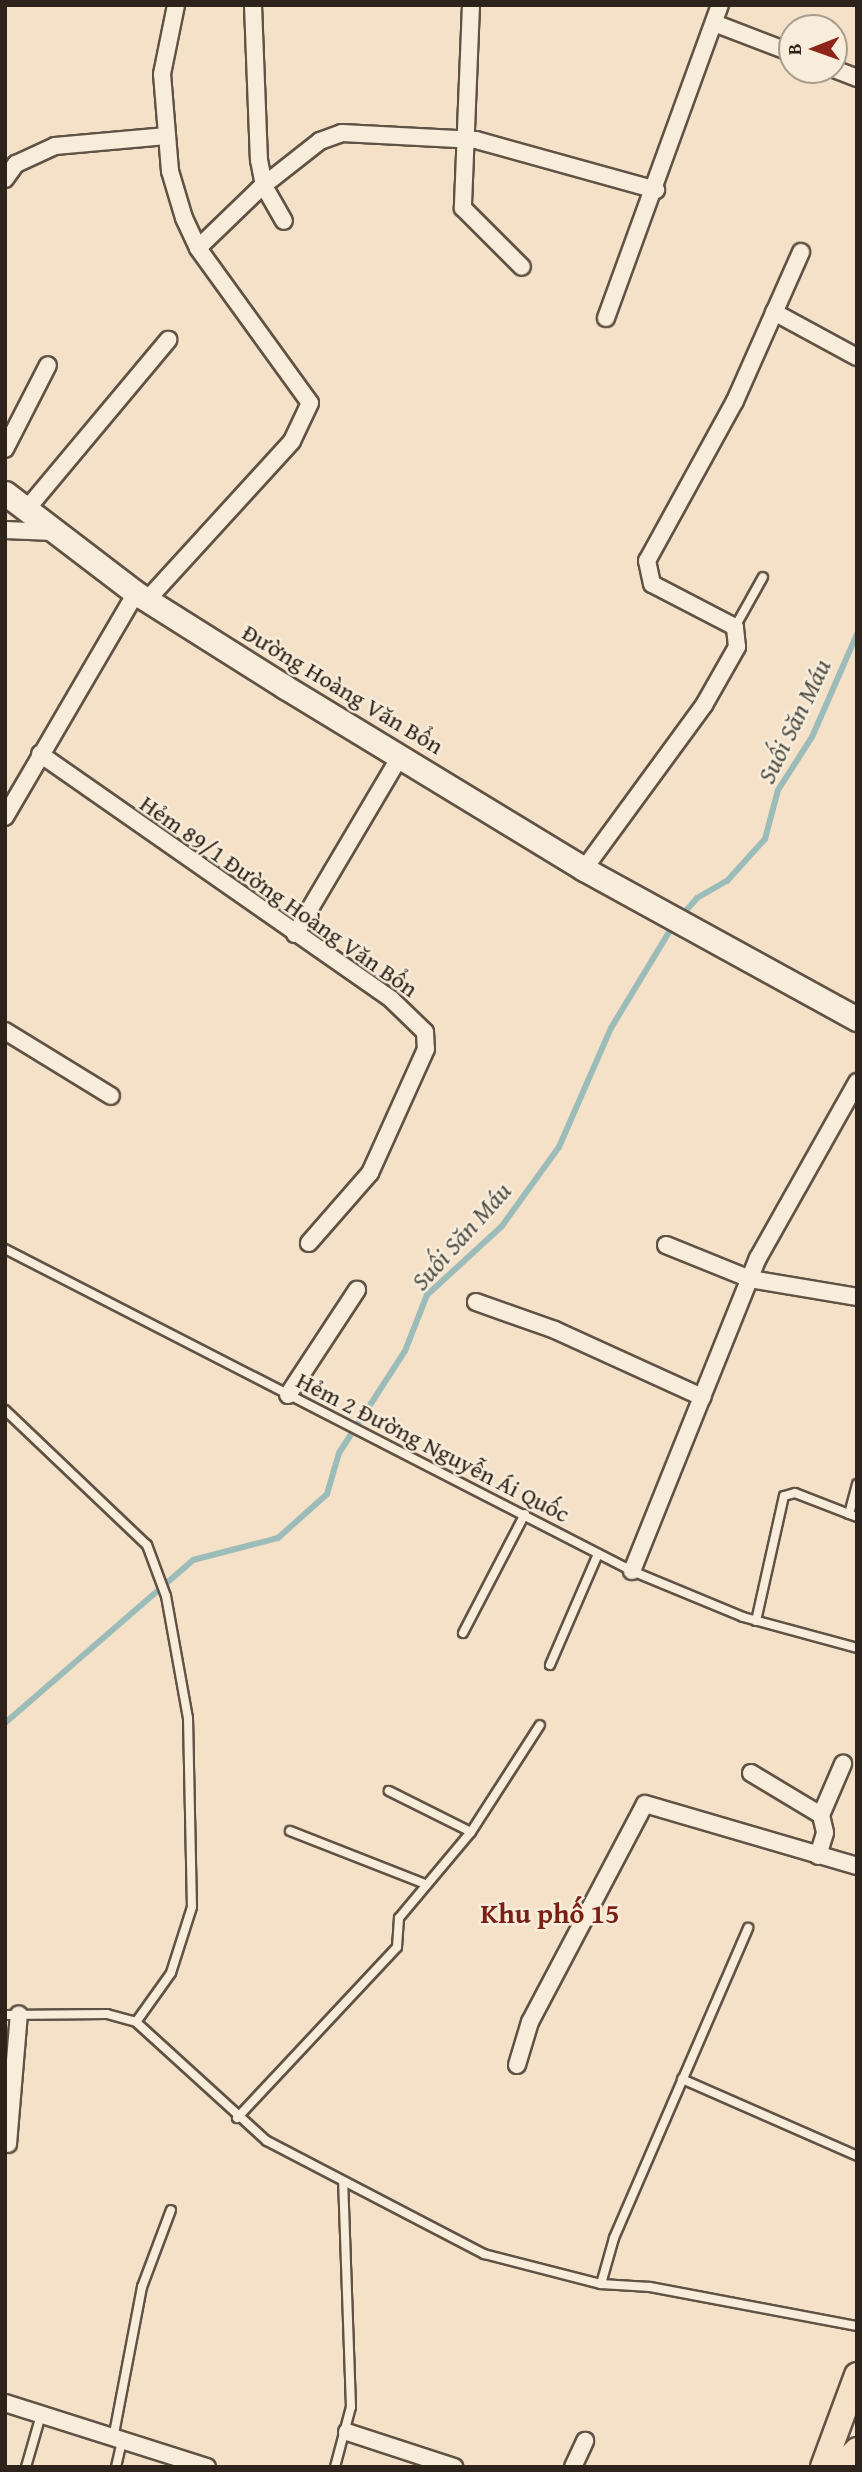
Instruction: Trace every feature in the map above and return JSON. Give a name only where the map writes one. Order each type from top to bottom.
[{"type":"main road","name":"Đường Hoàng Văn Bổn","points":[[5,493],[141,597],[584,869],[857,1020]]},
{"type":"main road","points":[[823,2467],[857,2375]]},
{"type":"main road","points":[[840,2467],[857,2450]]},
{"type":"street","points":[[5,817],[40,754],[141,597],[292,441],[310,403],[198,248],[170,171],[162,74],[176,5]]},
{"type":"street","points":[[253,5],[264,186],[284,221]]},
{"type":"street","points":[[471,5],[470,140],[463,208],[522,267]]},
{"type":"street","points":[[606,318],[656,190],[720,5]]},
{"type":"street","points":[[714,23],[778,48]]},
{"type":"street","points":[[198,248],[264,186],[320,141],[342,133],[470,140],[656,190]]},
{"type":"street","points":[[5,179],[16,164],[55,145],[167,136]]},
{"type":"street","points":[[584,869],[704,705],[737,647],[735,627],[652,584],[647,561],[735,401],[801,252]]},
{"type":"street","points":[[775,312],[857,357]]},
{"type":"street","points":[[26,510],[168,340]]},
{"type":"street","points":[[5,449],[48,365]]},
{"type":"street","points":[[5,530],[53,532]]},
{"type":"street","name":"Hẻm 89/1 Đường Hoàng Văn Bổn","points":[[40,754],[392,1000],[425,1032],[426,1049],[370,1173],[309,1243]]},
{"type":"street","points":[[295,934],[401,755]]},
{"type":"street","points":[[5,1031],[111,1096]]},
{"type":"street","points":[[632,1570],[750,1279],[857,1082]]},
{"type":"street","points":[[666,1245],[750,1279],[857,1297]]},
{"type":"street","points":[[288,1395],[357,1290]]},
{"type":"street","points":[[476,1302],[555,1330],[702,1397]]},
{"type":"street","points":[[818,1856],[825,1833],[821,1815],[843,1763]]},
{"type":"street","points":[[751,1773],[821,1815]]},
{"type":"street","points":[[517,2065],[530,2022],[637,1810],[656,1803],[748,1839],[857,1866]]},
{"type":"street","points":[[8,2144],[12,2014]]},
{"type":"street","points":[[5,2403],[199,2465]]},
{"type":"street","points":[[347,2432],[454,2467]]},
{"type":"street","points":[[573,2467],[585,2441]]},
{"type":"lane","points":[[735,627],[763,577]]},
{"type":"lane","name":"Hẻm 2 Đường Nguyễn Ái Quốc","points":[[5,1249],[632,1570],[756,1621],[857,1647]]},
{"type":"lane","points":[[5,1410],[147,1545],[161,1574],[166,1596],[188,1718],[192,1907],[171,1973],[136,2022]]},
{"type":"lane","points":[[756,1621],[784,1496],[795,1493],[853,1515],[857,1484]]},
{"type":"lane","points":[[463,1633],[525,1514]]},
{"type":"lane","points":[[550,1665],[598,1554]]},
{"type":"lane","points":[[237,2119],[397,1947],[399,1918],[471,1832],[540,1725]]},
{"type":"lane","points":[[389,1791],[471,1832]]},
{"type":"lane","points":[[290,1830],[425,1884]]},
{"type":"lane","points":[[601,2284],[614,2238],[682,2079],[707,2034],[748,1928]]},
{"type":"lane","points":[[12,2014],[107,2014],[136,2022],[179,2056],[237,2119],[343,2181],[484,2253],[601,2284],[650,2287],[857,2326]]},
{"type":"lane","points":[[682,2079],[857,2156]]},
{"type":"lane","points":[[335,2467],[347,2432],[343,2181]]},
{"type":"lane","points":[[116,2467],[117,2440],[142,2287],[171,2210]]},
{"type":"lane","points":[[26,2467],[41,2415]]},
{"type":"waterway","name":"Suối Săn Máu","points":[[681,916],[697,898],[727,881],[765,839],[778,790],[812,737],[857,634]]},
{"type":"waterway","name":"Suối Săn Máu","points":[[5,1723],[193,1560],[278,1538],[327,1494],[339,1453],[405,1351],[427,1295],[502,1226],[559,1147],[611,1028],[674,924]]},
{"type":"district","name":"Khu phố 15","points":[[550,1913]]}]
